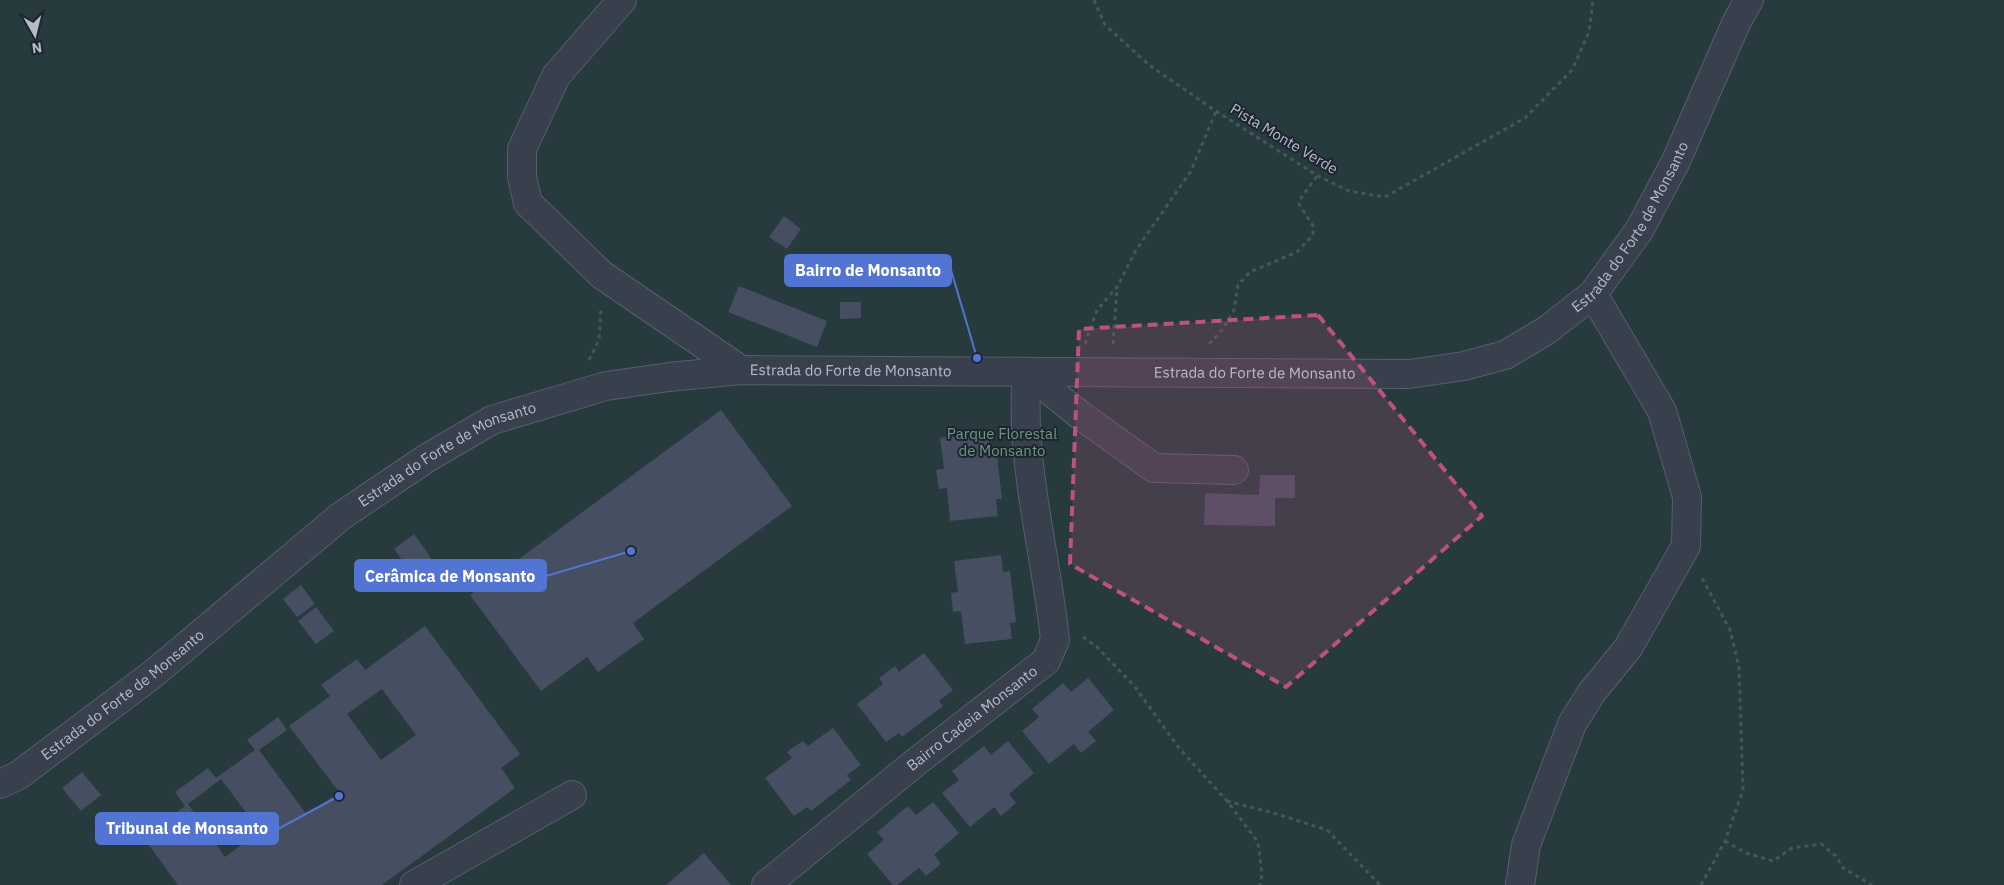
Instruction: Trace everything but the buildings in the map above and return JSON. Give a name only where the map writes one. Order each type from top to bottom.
[{"type":"street","points":[[622,0],[556,76],[522,149],[523,185],[528,203],[602,275],[741,370]]},
{"type":"street","name":"Estrada do Forte de Monsanto","points":[[0,784],[19,774],[153,674],[341,516],[427,458],[492,420],[606,386],[669,376],[741,370],[1409,374],[1464,366],[1505,355],[1547,330],[1593,294],[1640,229],[1676,161],[1737,22],[1749,0]]},
{"type":"street","points":[[1520,885],[1526,845],[1572,724],[1592,692],[1628,648],[1686,546],[1687,497],[1662,411],[1593,294]]},
{"type":"street","points":[[1027,372],[1080,415],[1154,468],[1234,470]]},
{"type":"street","name":"Bairro Cadeia Monsanto","points":[[766,885],[923,756],[1046,661],[1056,640],[1027,442],[1024,403],[1027,372]]},
{"type":"street","points":[[414,885],[572,795]]},
{"type":"path","name":"Pista Monte Verde","points":[[1094,0],[1105,25],[1149,66],[1318,176],[1349,191],[1384,197],[1525,118],[1572,70],[1589,32],[1593,0]]},
{"type":"path","points":[[1074,373],[1097,310],[1117,287],[1136,250],[1191,171],[1216,111]]},
{"type":"path","points":[[1208,344],[1222,330],[1234,310],[1238,284],[1250,272],[1297,252],[1312,235],[1313,226],[1299,204],[1301,198],[1318,176]]},
{"type":"path","points":[[587,364],[599,340],[602,275]]},
{"type":"path","points":[[1111,373],[1117,287]]},
{"type":"path","points":[[1686,546],[1730,630],[1739,667],[1743,790],[1725,841],[1701,885]]},
{"type":"path","points":[[1053,614],[1097,647],[1135,687],[1179,748],[1227,801],[1258,842],[1262,874],[1260,885]]},
{"type":"path","points":[[1227,801],[1327,830],[1380,885]]},
{"type":"path","points":[[1725,841],[1746,853],[1774,861],[1792,848],[1820,844],[1836,856],[1843,868],[1872,885]]},
{"type":"highlighted area","points":[[1318,315],[1482,516],[1286,687],[1070,564],[1079,329]]},
{"type":"green space","name":"Parque Florestal de Monsanto","points":[[0,0],[2004,0],[2004,885],[0,885]]},
{"type":"place","name":"Bairro de Monsanto","points":[[977,358]]},
{"type":"place","name":"Cerâmica de Monsanto","points":[[631,551]]},
{"type":"place","name":"Tribunal de Monsanto","points":[[339,796]]}]
